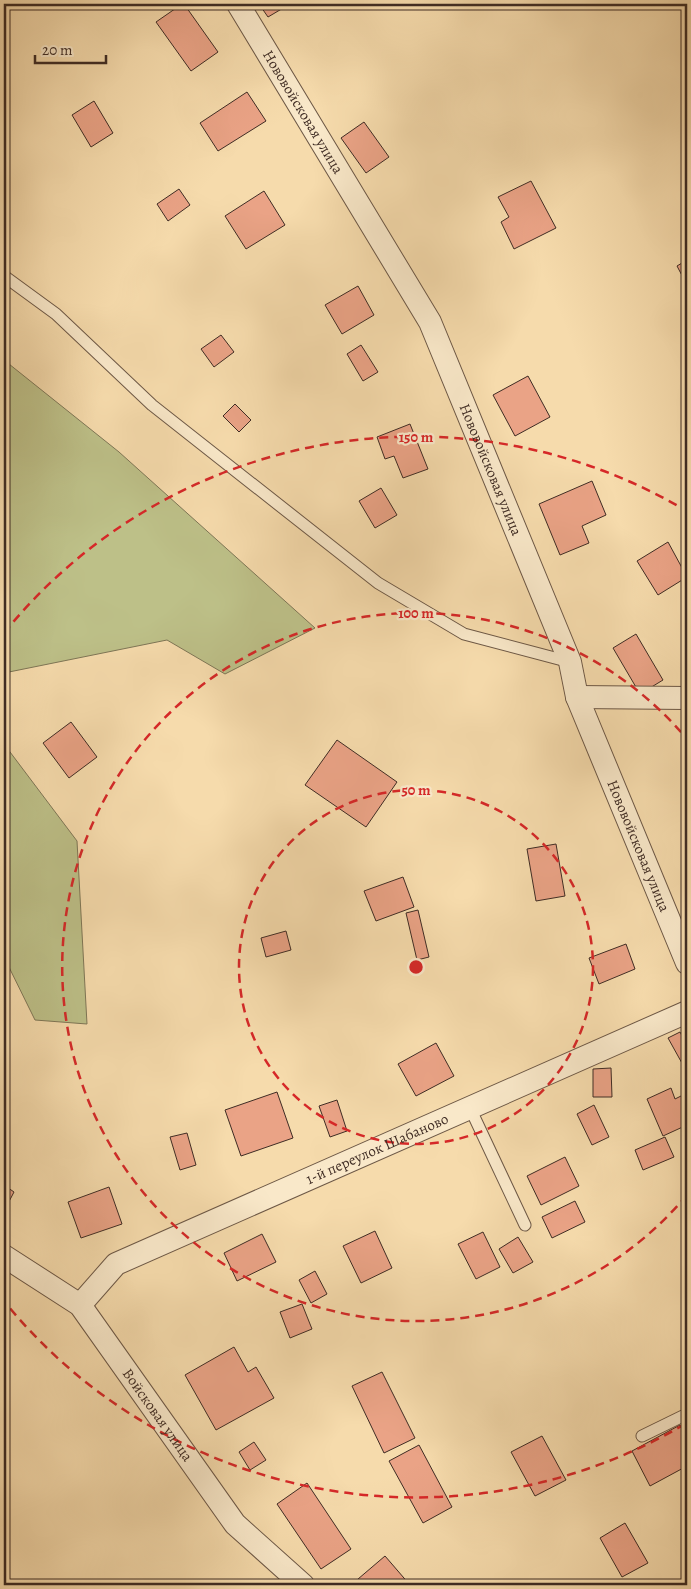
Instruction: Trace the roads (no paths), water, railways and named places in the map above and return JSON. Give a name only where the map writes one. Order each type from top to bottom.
[{"type":"street","name":"Нововойсковая улица","points":[[238,4],[430,322],[570,662],[577,697],[687,964]]},
{"type":"street","points":[[577,697],[687,698]]},
{"type":"street","name":"1-й переулок Шабаново","points":[[80,1305],[116,1264],[687,1012]]},
{"type":"street","name":"Войсковая улица","points":[[4,1256],[80,1305],[235,1524],[303,1585]]},
{"type":"lane","points":[[4,276],[56,314],[152,406],[378,583],[464,634],[570,662]]},
{"type":"lane","points":[[470,1108],[525,1225]]},
{"type":"lane","points":[[642,1436],[687,1414]]}]
